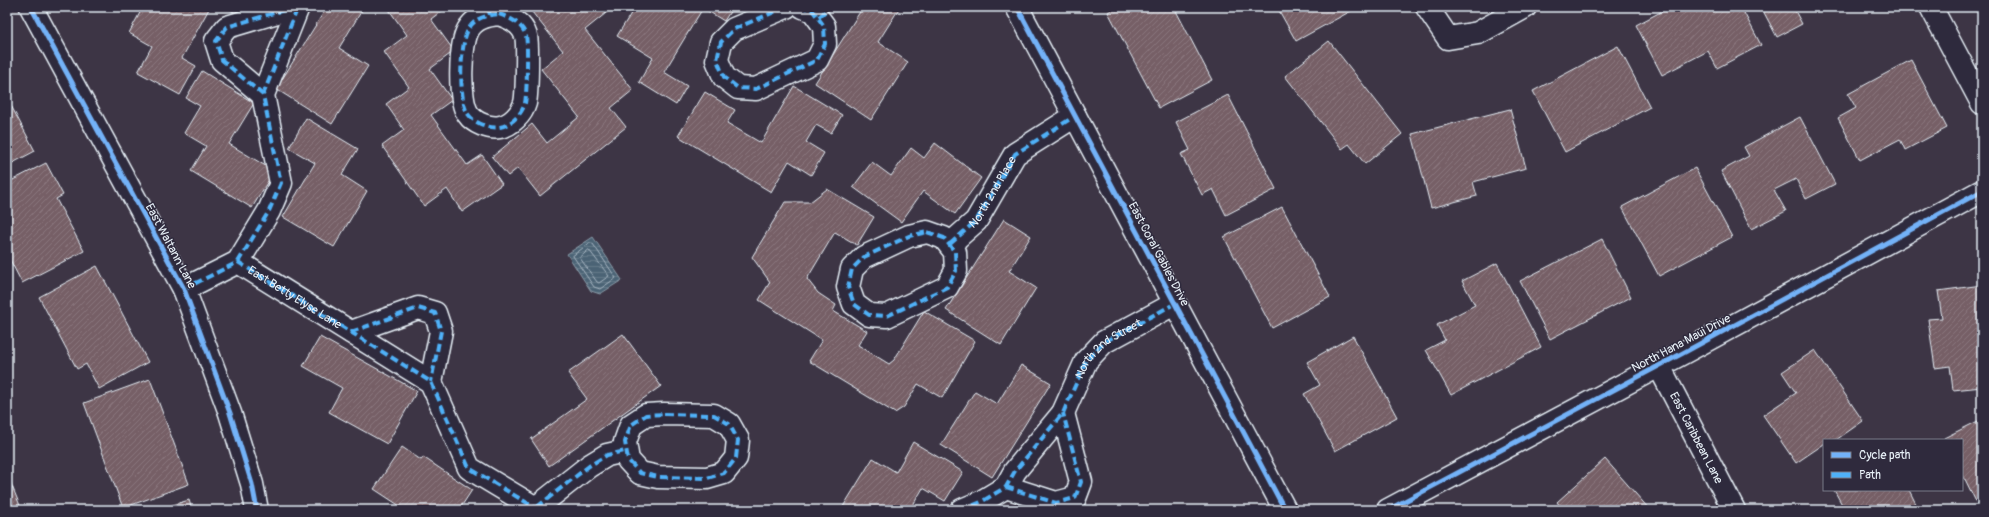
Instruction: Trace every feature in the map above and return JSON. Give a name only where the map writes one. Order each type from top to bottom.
[{"type":"street","name":"East Waltann Lane","points":[[31,7],[184,289],[230,413],[252,484],[257,510]]},
{"type":"street","points":[[294,7],[227,27],[216,41],[222,60],[263,96],[298,7]]},
{"type":"street","points":[[786,7],[734,29],[721,42],[717,60],[719,66],[724,77],[738,88],[756,89],[817,60],[826,44],[824,26],[817,10]]},
{"type":"street","name":"East Coral Gables Drive","points":[[1016,7],[1285,510]]},
{"type":"street","points":[[1427,7],[1448,38],[1478,33],[1525,7]]},
{"type":"street","points":[[1931,7],[1982,103]]},
{"type":"street","points":[[489,11],[516,21],[526,36],[525,103],[516,119],[500,127],[482,125],[468,114],[462,96],[463,47],[468,29],[489,11]]},
{"type":"street","name":"East Betty Elyse Lane","points":[[184,289],[238,262],[269,211],[281,183],[263,96]]},
{"type":"street","name":"North 2nd Place","points":[[950,244],[976,221],[1016,154],[1075,116]]},
{"type":"street","name":"North Hana Maui Drive","points":[[1388,510],[1659,366],[1982,191]]},
{"type":"street","points":[[927,232],[944,238],[950,244],[955,252],[956,271],[948,287],[887,316],[869,315],[854,304],[848,287],[850,275],[852,269],[864,256],[909,236],[927,232]]},
{"type":"street","name":"East Betty Elyse Lane","points":[[238,262],[431,382],[442,331],[435,313],[418,308],[352,332]]},
{"type":"street","name":"North 2nd Street","points":[[962,510],[981,502],[1006,487],[1015,471],[1063,413],[1086,362],[1104,342],[1174,304]]},
{"type":"street","name":"East Caribbean Lane","points":[[1659,366],[1734,510]]},
{"type":"street","points":[[431,382],[469,468],[538,509],[590,466],[607,455],[625,451]]},
{"type":"street","points":[[1006,487],[1056,503],[1075,498],[1081,482],[1063,413]]},
{"type":"street","points":[[646,414],[714,415],[729,424],[738,440],[736,458],[724,473],[707,478],[658,477],[640,473],[628,460],[625,451],[625,442],[632,425],[646,414]]},
{"type":"water","points":[[593,237],[622,280],[600,294],[591,291],[567,254]]},
{"type":"building","points":[[143,7],[210,7],[182,58],[196,66],[180,95],[138,72],[152,46],[129,33]]},
{"type":"building","points":[[224,7],[239,7],[236,13]]},
{"type":"building","points":[[327,7],[364,7],[339,48],[368,66],[332,124],[276,89]]},
{"type":"building","points":[[387,7],[447,7],[431,19],[454,51],[430,69],[452,100],[431,115],[467,165],[482,155],[502,184],[462,212],[447,189],[424,206],[382,146],[404,130],[386,104],[409,87],[384,52],[407,35]]},
{"type":"building","points":[[528,7],[609,7],[611,9],[585,30],[633,90],[611,108],[626,127],[540,196],[518,168],[508,176],[492,157],[532,124],[547,143],[579,117],[541,69],[563,51]]},
{"type":"building","points":[[635,7],[733,7],[724,21],[703,8],[664,72],[687,86],[676,105],[639,82],[653,58],[617,36]]},
{"type":"building","points":[[863,7],[900,7],[878,42],[908,62],[871,120],[815,83]]},
{"type":"building","points":[[1117,7],[1174,7],[1212,80],[1159,108],[1108,12]]},
{"type":"building","points":[[1277,7],[1349,7],[1351,11],[1296,41]]},
{"type":"building","points":[[1670,7],[1741,7],[1761,45],[1717,68],[1708,51],[1662,75],[1636,25]]},
{"type":"building","points":[[1761,7],[1793,7],[1802,24],[1777,37]]},
{"type":"building","points":[[1329,41],[1402,134],[1365,164],[1349,144],[1342,149],[1285,76]]},
{"type":"building","points":[[1618,46],[1650,107],[1565,152],[1533,91]]},
{"type":"building","points":[[1911,60],[1947,128],[1905,150],[1900,139],[1860,160],[1838,118],[1856,108],[1848,94]]},
{"type":"building","points":[[202,71],[254,103],[229,144],[274,171],[252,208],[191,171],[206,146],[184,133],[200,106],[186,98]]},
{"type":"building","points":[[794,86],[842,115],[831,133],[816,125],[806,142],[824,153],[811,175],[789,161],[771,192],[678,136],[705,92],[735,110],[727,123],[761,143]]},
{"type":"building","points":[[1228,95],[1276,189],[1226,215],[1213,189],[1202,195],[1181,154],[1190,150],[1176,122]]},
{"type":"building","points":[[7,98],[35,151],[7,166]]},
{"type":"building","points":[[1510,109],[1526,168],[1473,182],[1477,196],[1431,208],[1412,134]]},
{"type":"building","points":[[1800,117],[1835,184],[1806,199],[1796,179],[1774,190],[1786,211],[1751,229],[1721,171],[1749,156],[1744,147]]},
{"type":"building","points":[[306,118],[358,149],[342,175],[367,191],[334,247],[283,217],[315,163],[289,148]]},
{"type":"building","points":[[935,143],[981,178],[955,214],[923,191],[901,222],[853,187],[872,162],[891,176],[911,148],[924,158]]},
{"type":"building","points":[[46,163],[63,195],[56,199],[84,251],[22,283],[7,254],[7,183]]},
{"type":"building","points":[[1695,168],[1732,237],[1659,276],[1622,207]]},
{"type":"building","points":[[827,189],[874,217],[857,245],[835,232],[807,279],[818,293],[836,305],[833,311],[867,331],[858,345],[889,364],[894,360],[924,311],[975,341],[942,398],[918,384],[904,407],[895,413],[809,361],[822,340],[759,300],[770,282],[752,257],[785,202],[810,202]]},
{"type":"building","points":[[1282,207],[1330,297],[1272,328],[1224,237]]},
{"type":"building","points":[[1004,219],[1031,236],[1009,271],[1036,288],[1001,345],[946,310]]},
{"type":"building","points":[[1602,239],[1631,297],[1550,339],[1520,281]]},
{"type":"building","points":[[1497,263],[1541,347],[1451,395],[1426,350],[1445,340],[1437,325],[1475,305],[1462,281]]},
{"type":"building","points":[[97,266],[148,362],[99,389],[86,364],[77,369],[39,297]]},
{"type":"building","points":[[1982,285],[1982,387],[1953,390],[1950,366],[1935,368],[1928,319],[1942,318],[1938,291]]},
{"type":"building","points":[[623,334],[661,386],[549,466],[531,439],[587,399],[568,373]]},
{"type":"building","points":[[1353,336],[1397,417],[1335,451],[1304,394],[1320,385],[1307,362]]},
{"type":"building","points":[[320,337],[417,391],[387,444],[329,412],[342,388],[303,366]]},
{"type":"building","points":[[1815,350],[1863,421],[1837,439],[1823,439],[1823,445],[1796,463],[1763,415],[1796,393],[1782,372]]},
{"type":"building","points":[[1021,365],[1051,383],[992,477],[941,445],[975,391],[997,404]]},
{"type":"building","points":[[150,379],[189,484],[123,508],[84,403]]},
{"type":"building","points":[[1982,419],[1982,510],[1980,510],[1963,475],[1963,439],[1944,438]]},
{"type":"building","points":[[913,442],[963,472],[945,501],[923,488],[910,510],[841,510],[873,458],[896,472]]},
{"type":"building","points":[[402,447],[421,460],[423,457],[472,490],[459,510],[406,510],[374,489]]},
{"type":"building","points":[[1605,459],[1650,510],[1563,510],[1557,502]]},
{"type":"building","points":[[7,474],[21,508],[16,510],[7,510]]},
{"type":"building","points":[[1835,491],[1910,491],[1919,510],[1845,510]]},
{"type":"building","points":[[189,500],[192,510],[156,510]]},
{"type":"marked path","points":[[263,95],[222,60],[216,41],[227,27],[294,7]]},
{"type":"marked path","points":[[184,289],[238,262],[269,211],[281,183],[263,95],[298,7]]},
{"type":"marked path","points":[[488,7],[490,15]]},
{"type":"marked path","points":[[786,7],[734,29],[721,42],[717,60],[724,77],[738,88],[756,89],[817,60],[825,44],[824,26],[813,11],[803,7]]},
{"type":"marked path","points":[[819,17],[830,7]]},
{"type":"marked path","points":[[499,14],[519,24],[526,36],[526,98],[524,107],[516,118],[504,126],[491,127],[478,123],[468,114],[463,97],[461,72],[463,47],[468,30],[477,20],[490,15],[499,14]]},
{"type":"marked path","points":[[950,244],[976,221],[1015,154],[1075,116]]},
{"type":"marked path","points":[[927,232],[944,238],[955,252],[956,271],[947,287],[887,316],[869,315],[854,304],[848,287],[852,269],[864,257],[909,236],[927,232]]},
{"type":"marked path","points":[[238,262],[431,382],[469,468],[539,510]]},
{"type":"marked path","points":[[962,510],[981,502],[1006,487],[1015,471],[1063,413],[1086,361],[1104,342],[1174,304]]},
{"type":"marked path","points":[[351,332],[418,308],[435,313],[441,331],[431,382]]},
{"type":"marked path","points":[[1006,487],[1056,503],[1075,498],[1081,482],[1063,413]]},
{"type":"marked path","points":[[664,414],[714,415],[729,424],[738,440],[736,458],[724,473],[707,478],[658,477],[640,473],[628,460],[625,442],[631,425],[646,415],[664,414]]},
{"type":"marked path","points":[[537,507],[589,466],[607,455],[625,451]]},
{"type":"cycle path","points":[[31,7],[184,289],[230,413],[252,484],[257,510]]},
{"type":"cycle path","points":[[1017,7],[1285,510]]},
{"type":"cycle path","points":[[1388,510],[1683,353],[1982,191]]}]
